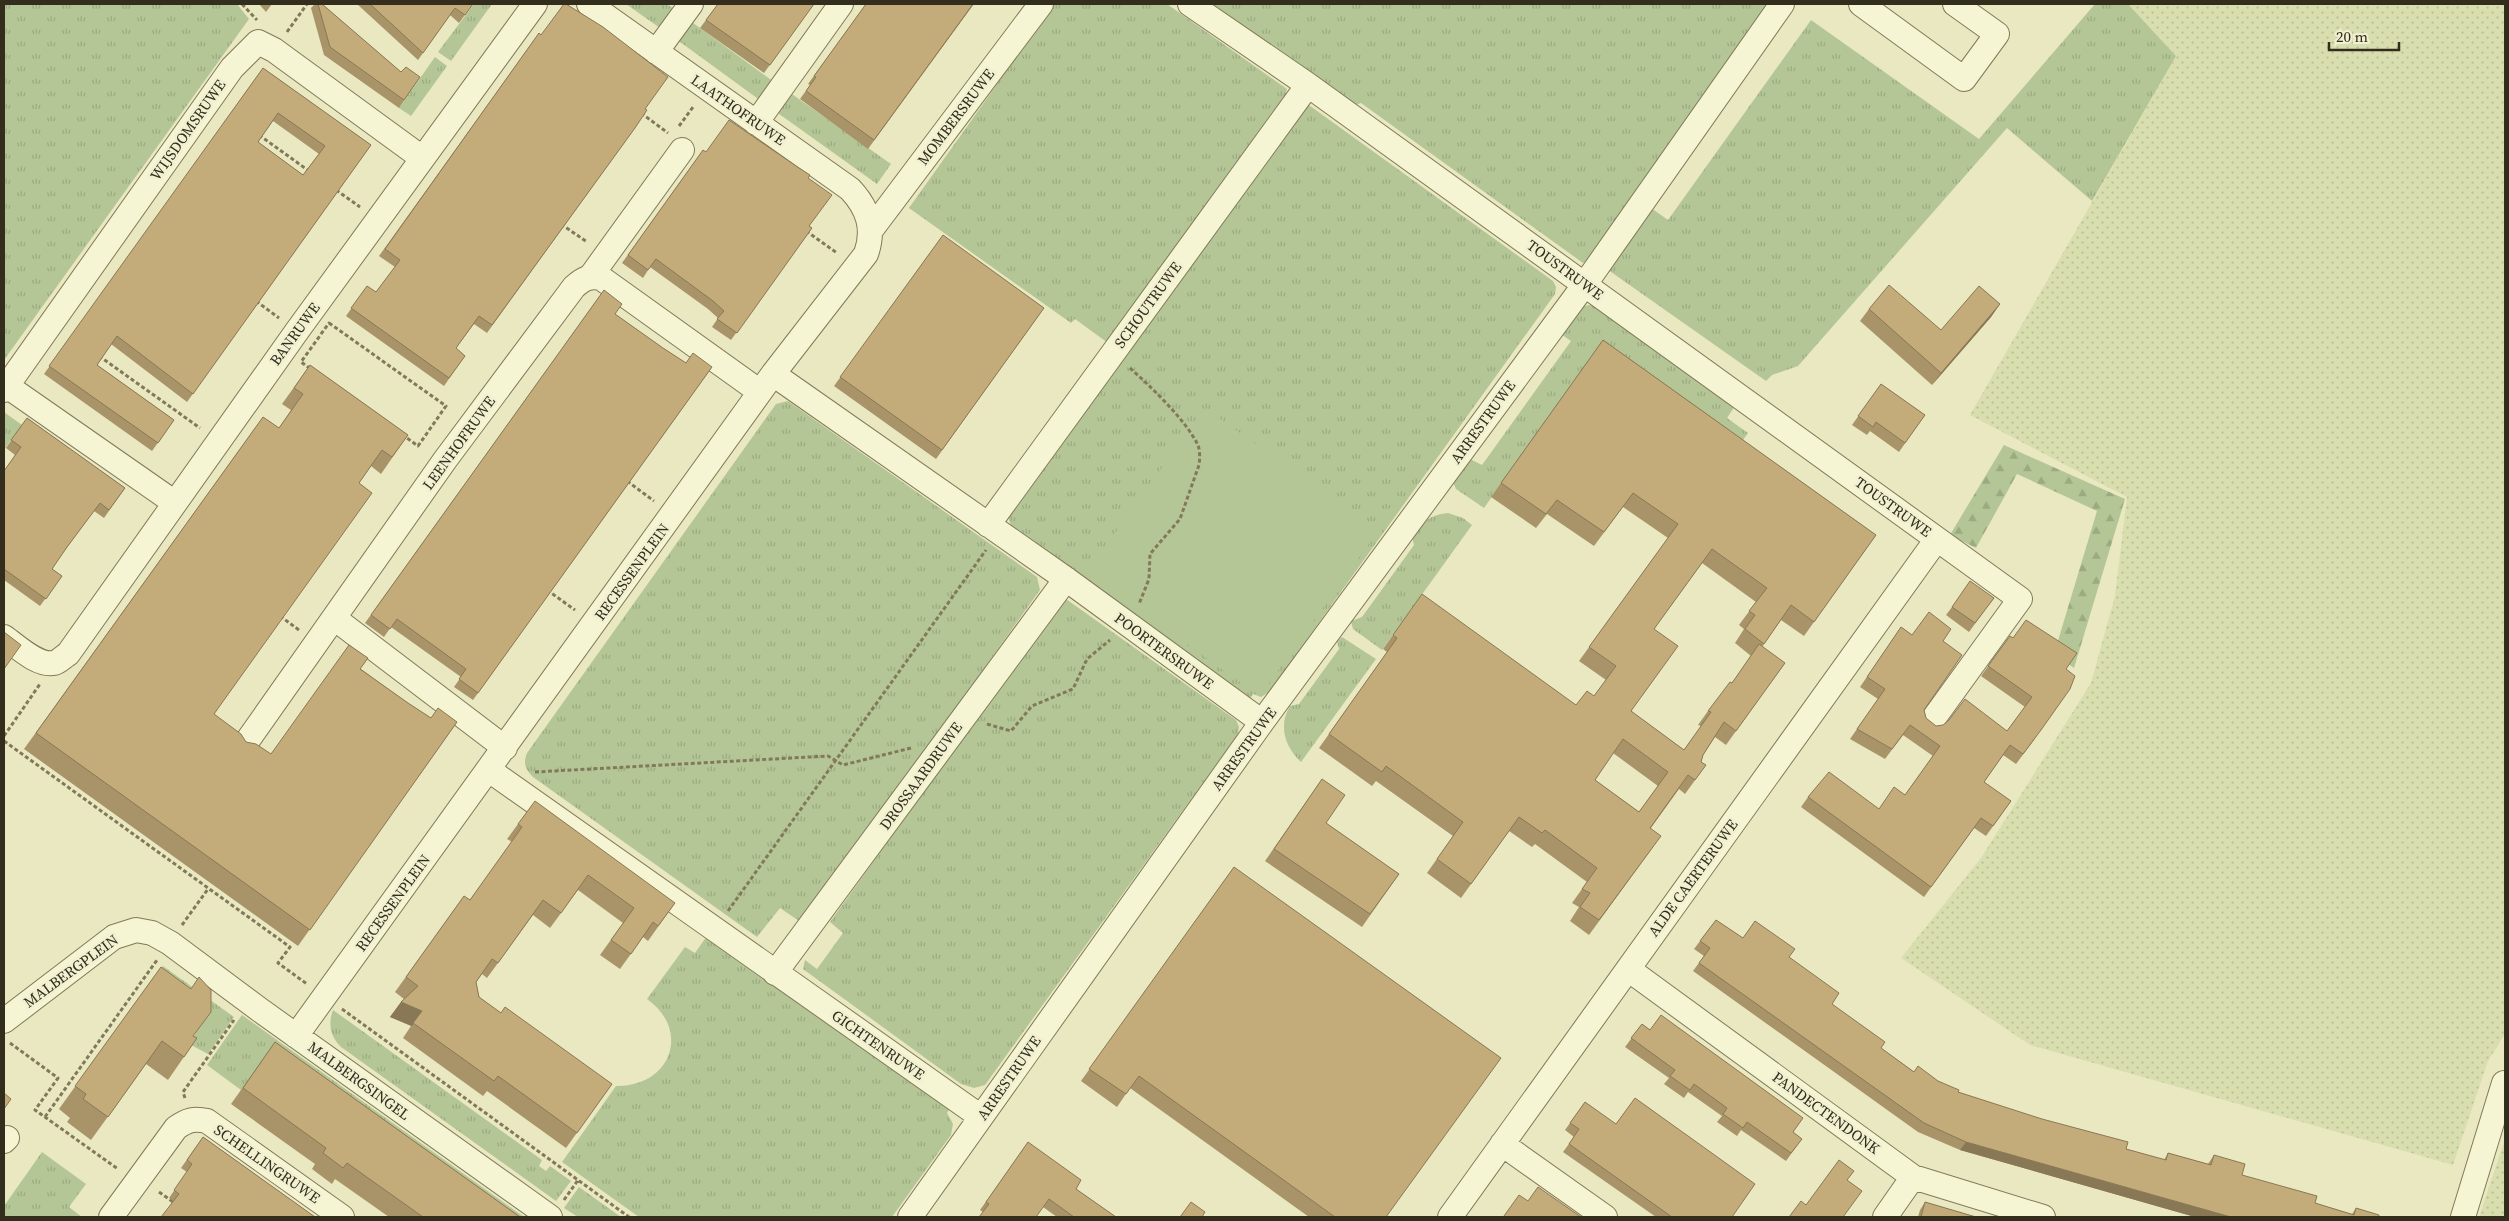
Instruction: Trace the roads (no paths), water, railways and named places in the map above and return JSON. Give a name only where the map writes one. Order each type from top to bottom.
[{"type":"street","name":"BANRUWE","points":[[4,637],[35,659],[55,663],[68,654],[219,441],[305,337],[378,220],[535,4]]},
{"type":"street","name":"LAATHOFRUWE","points":[[589,4],[850,189],[864,206],[871,230]]},
{"type":"street","points":[[656,52],[691,4]]},
{"type":"street","points":[[756,123],[841,4]]},
{"type":"street","name":"MOMBERSRUWE","points":[[871,230],[1041,4]]},
{"type":"street","name":"TOUSTRUWE","points":[[1190,4],[1308,85],[2020,599],[1932,722]]},
{"type":"street","name":"ARRESTRUWE","points":[[910,1217],[1262,722],[1584,284],[1782,4]]},
{"type":"street","points":[[1861,4],[1964,79],[1997,34],[1955,4]]},
{"type":"street","name":"WIJSDOMSRUWE","points":[[175,503],[5,388],[232,68],[258,42],[274,50],[422,158]]},
{"type":"street","name":"SCHOUTRUWE","points":[[994,528],[1113,353],[1308,85]]},
{"type":"street","name":"LEENHOFRUWE","points":[[243,747],[445,460],[574,287],[583,279],[591,276],[680,139]]},
{"type":"street","name":"RECESSENPLEIN","points":[[296,1036],[493,772],[506,748],[767,383],[866,254],[871,230]]},
{"type":"street","points":[[591,276],[601,278],[767,383],[994,528],[1066,579]]},
{"type":"street","name":"ALDE CAERTERUWE","points":[[1450,1217],[1937,539]]},
{"type":"street","name":"POORTERSRUWE","points":[[1066,579],[1262,722]]},
{"type":"street","name":"DROSSAARDRUWE","points":[[776,973],[1066,579]]},
{"type":"street","points":[[334,618],[506,748]]},
{"type":"street","points":[[493,772],[776,973]]},
{"type":"street","name":"MALBERGPLEIN","points":[[4,1021],[114,937],[136,930],[152,933],[170,943]]},
{"type":"street","name":"MALBERGSINGEL","points":[[170,943],[248,1002],[550,1217]]},
{"type":"street","name":"PANDECTENDONK","points":[[1628,969],[1914,1177],[2043,1217]]},
{"type":"street","name":"GICHTENRUWE","points":[[776,973],[981,1116]]},
{"type":"street","points":[[2463,1217],[2504,1083]]},
{"type":"street","name":"SCHELLINGRUWE","points":[[111,1217],[176,1128],[190,1119],[207,1121],[342,1217]]},
{"type":"street","points":[[1502,1144],[1605,1217]]},
{"type":"street","points":[[1885,1217],[1914,1177]]}]
